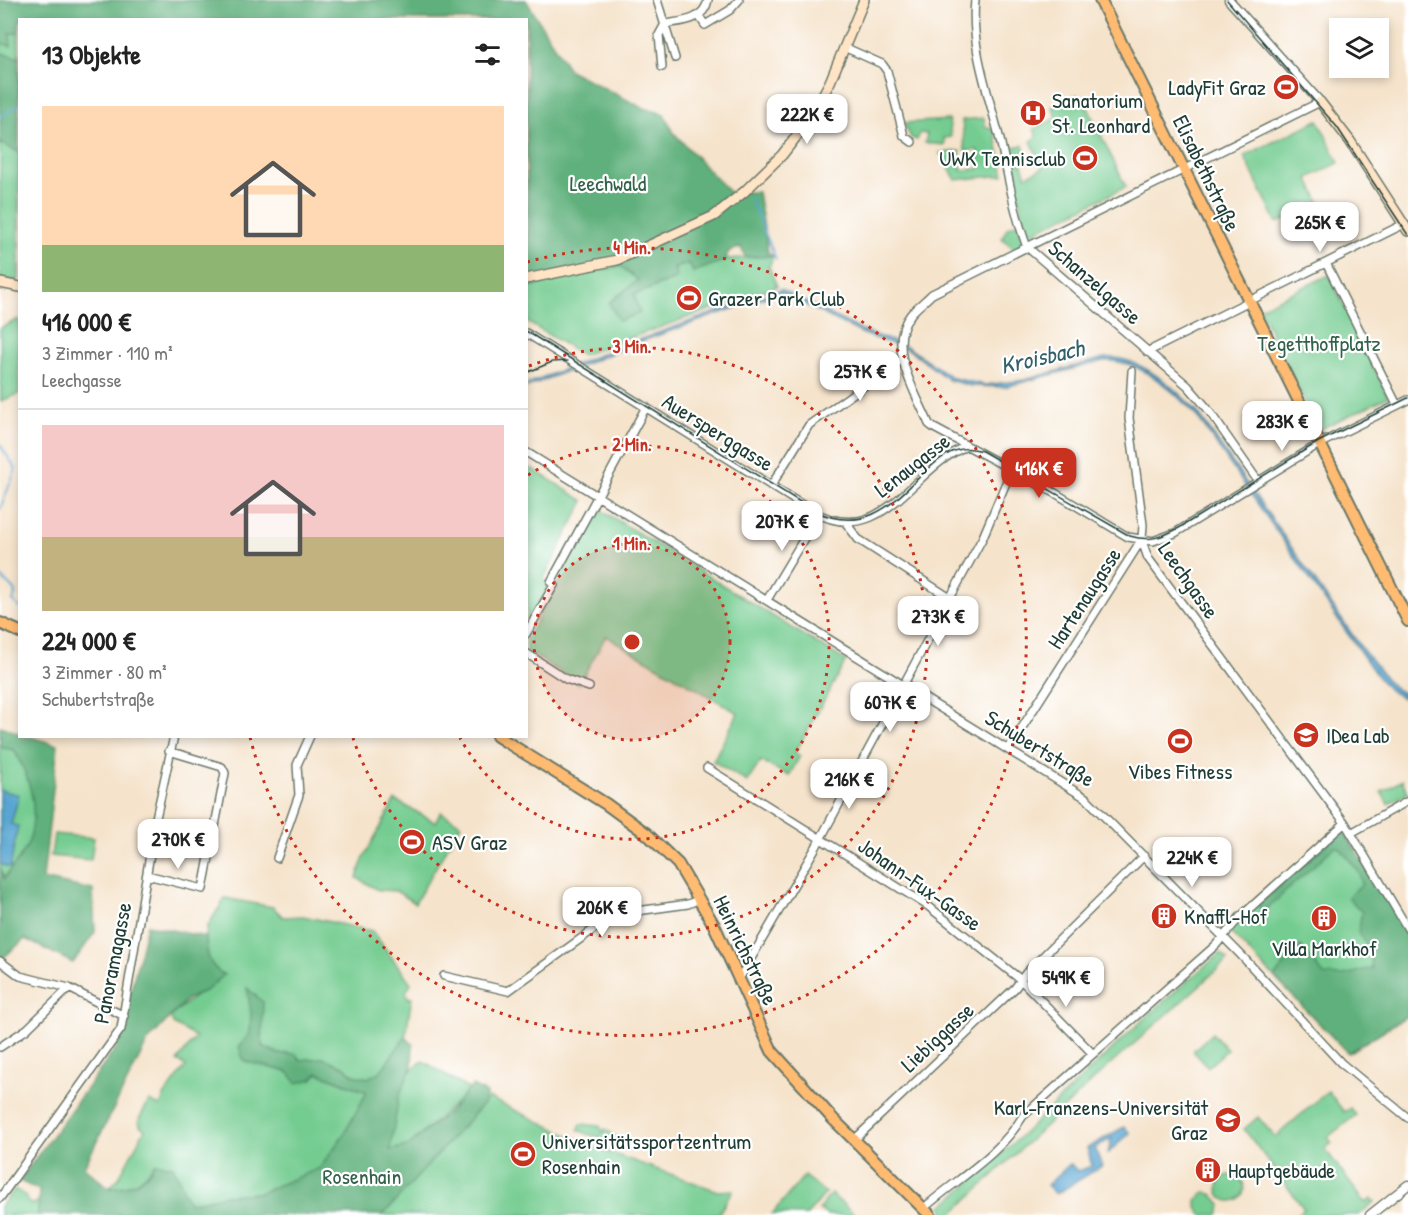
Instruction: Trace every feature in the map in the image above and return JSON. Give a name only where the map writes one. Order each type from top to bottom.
[{"type":"main road","points":[[528,279],[617,260],[714,216],[783,155],[820,101],[864,0]]},
{"type":"main road","name":"Elisabethstraße","points":[[1100,0],[1248,303],[1406,614]]},
{"type":"main road","points":[[1320,102],[1350,141],[1406,228]]},
{"type":"main road","points":[[0,284],[18,288]]},
{"type":"main road","points":[[0,289],[18,288]]},
{"type":"main road","points":[[0,623],[18,631]]},
{"type":"main road","name":"Heinrichstraße","points":[[500,738],[606,804],[647,834],[678,864],[700,900],[740,979],[772,1051],[854,1140],[927,1211]]},
{"type":"street","points":[[657,0],[675,58]]},
{"type":"street","points":[[664,24],[699,16],[706,10],[708,0]]},
{"type":"street","points":[[699,16],[705,25],[730,10],[739,0]]},
{"type":"street","name":"Schanzelgasse","points":[[975,0],[973,21],[979,58],[1017,220],[1027,247],[1188,386],[1207,408],[1255,483]]},
{"type":"street","points":[[771,486],[809,425],[901,355],[902,341],[910,315],[932,294],[1320,102],[1232,1]]},
{"type":"street","points":[[662,67],[659,35],[664,24]]},
{"type":"street","points":[[844,47],[882,64],[887,70],[904,136],[912,142]]},
{"type":"street","points":[[1147,352],[1326,264],[1406,228]]},
{"type":"street","points":[[1326,264],[1397,405]]},
{"type":"street","name":"Auersperggasse","points":[[528,334],[818,515],[846,523]]},
{"type":"street","name":"Leechgasse","points":[[901,355],[929,424],[1011,471],[1055,493],[1128,537],[1142,540],[1148,558],[1345,823],[1408,928]]},
{"type":"street","points":[[1132,371],[1129,418],[1143,525],[1142,540]]},
{"type":"street","name":"Hartenaugasse","points":[[1009,748],[1142,540],[1160,540],[1168,537],[1319,444],[1408,400]]},
{"type":"street","points":[[528,630],[554,585],[551,582],[646,407]]},
{"type":"street","name":"Lenaugasse","points":[[846,523],[864,521],[880,512],[952,453],[967,446]]},
{"type":"street","name":"Schubertstraße","points":[[528,453],[1009,748],[1086,798],[1223,937],[1341,1063],[1408,1118]]},
{"type":"street","points":[[740,979],[820,838],[985,533],[1011,471]]},
{"type":"street","points":[[767,600],[818,515]]},
{"type":"street","points":[[846,523],[858,539],[950,598]]},
{"type":"street","points":[[528,654],[566,680],[589,687]]},
{"type":"street","name":"Panoramagasse","points":[[0,1198],[121,1029],[169,752],[173,738]]},
{"type":"street","points":[[277,858],[299,795],[297,765],[309,738]]},
{"type":"street","points":[[147,875],[203,889],[225,772],[219,765],[169,752]]},
{"type":"street","name":"Johann-Fux-Gasse","points":[[707,768],[928,906],[1021,980],[1093,1054]]},
{"type":"street","points":[[1351,833],[1408,801]]},
{"type":"street","points":[[927,1211],[1002,1144],[1023,1116],[1223,937],[1240,917],[1345,823]]},
{"type":"street","name":"Liebiggasse","points":[[854,1140],[1021,980],[1144,856]]},
{"type":"street","points":[[444,976],[508,991],[615,914],[688,904],[700,900]]},
{"type":"street","points":[[0,961],[20,976],[69,988],[124,1016]]},
{"type":"street","points":[[0,1047],[27,1029],[69,988]]},
{"type":"street","points":[[1370,1215],[1408,1185]]},
{"type":"green space","name":"Leechwald","points":[[0,0],[526,0],[569,70],[641,107],[664,114],[674,133],[729,192],[758,192],[768,252],[773,256],[745,257],[741,247],[728,252],[726,260],[693,272],[689,263],[674,268],[677,278],[634,295],[640,313],[619,321],[609,303],[638,280],[620,266],[528,287],[528,18],[18,18],[18,33],[10,33],[11,46],[0,43]]},
{"type":"green space","points":[[10,33],[18,33],[18,58],[0,53],[0,43]]},
{"type":"green space","points":[[0,53],[18,58],[18,152],[0,143]]},
{"type":"green space","name":"UWK Tennisclub","points":[[1077,95],[1081,103],[1085,102],[1126,187],[1027,235],[1008,148],[1023,145],[1025,151],[1018,154],[1026,176],[1043,168],[1031,141],[1037,137],[1034,129],[1057,118],[1052,107]]},
{"type":"green space","points":[[984,118],[985,126],[995,131],[1004,175],[956,180],[940,153],[960,151],[961,170],[979,169],[978,150],[965,151],[962,120]]},
{"type":"green space","points":[[949,120],[951,137],[944,138],[945,145],[925,143],[927,134],[920,133],[917,140],[911,138],[904,123]]},
{"type":"green space","points":[[1318,120],[1339,163],[1308,178],[1320,203],[1277,223],[1244,156]]},
{"type":"green space","points":[[0,143],[18,152],[18,280],[0,280]]},
{"type":"green space","points":[[1017,223],[1026,246],[1014,249],[1002,238],[1007,228]]},
{"type":"green space","points":[[773,256],[769,267],[777,286],[582,355],[528,323],[528,287],[620,265],[638,280],[609,303],[619,320],[634,295],[677,278],[674,269],[689,263],[693,272],[726,259]]},
{"type":"green space","name":"Tegetthoffplatz","points":[[1329,275],[1388,397],[1319,430],[1259,308]]},
{"type":"green space","points":[[18,319],[18,394],[1,401],[0,328]]},
{"type":"green space","points":[[531,468],[584,501],[544,578],[548,587],[528,623],[528,472]]},
{"type":"green space","points":[[599,509],[846,661],[795,753],[800,756],[789,776],[761,761],[747,782],[713,761],[738,713],[606,636],[579,684],[528,652],[528,636]]},
{"type":"green space","points":[[0,726],[18,733],[18,738],[34,738],[58,745],[43,879],[93,890],[95,932],[73,963],[25,939],[3,958],[0,956],[0,867],[4,879],[26,848],[32,831],[33,807],[25,772],[14,750],[0,747]]},
{"type":"green space","points":[[0,747],[14,750],[25,772],[34,807],[32,832],[28,844],[3,879],[0,867]]},
{"type":"green space","points":[[1402,780],[1408,793],[1388,804],[1381,792]]},
{"type":"green space","name":"ASV Graz","points":[[395,800],[435,822],[441,812],[461,824],[415,903],[396,891],[378,890],[357,878],[363,859]]},
{"type":"green space","points":[[1338,828],[1345,833],[1408,934],[1408,1015],[1348,1053],[1228,930]]},
{"type":"green space","points":[[1345,833],[1408,934],[1408,1015],[1348,1053],[1274,977],[1301,946],[1324,975],[1341,976],[1372,968],[1370,952],[1358,932],[1362,912],[1348,897],[1362,884],[1359,872],[1340,848],[1334,847],[1263,912],[1258,905],[1338,834]]},
{"type":"green space","points":[[54,834],[94,838],[91,860],[51,856]]},
{"type":"green space","points":[[225,898],[273,907],[283,917],[303,916],[372,931],[411,983],[406,992],[408,998],[412,997],[405,1039],[380,1072],[368,1078],[353,1075],[345,1067],[323,1058],[299,1060],[288,1053],[279,1054],[262,1046],[252,1002],[249,1062],[288,1072],[318,1073],[367,1092],[344,1134],[320,1168],[260,1193],[227,1195],[189,1203],[172,1166],[155,1163],[146,1175],[136,1182],[109,1188],[118,1179],[145,1129],[140,1126],[139,1119],[149,1101],[160,1106],[164,1096],[186,1066],[177,1061],[196,1037],[173,1024],[171,1017],[224,975],[213,969],[207,957],[206,937],[207,927]]},
{"type":"green space","name":"Rosenhain","points":[[147,925],[206,937],[209,959],[224,975],[207,990],[187,999],[148,1041],[84,1167],[109,1188],[136,1183],[155,1163],[173,1166],[189,1203],[227,1195],[260,1193],[320,1168],[344,1134],[367,1092],[318,1073],[312,1079],[297,1083],[288,1072],[244,1061],[239,1047],[250,1033],[251,1012],[247,988],[263,1002],[262,1046],[279,1054],[296,1054],[300,1060],[323,1058],[345,1067],[353,1075],[368,1078],[380,1072],[405,1037],[413,1044],[412,1067],[399,1096],[390,1150],[408,1146],[450,1111],[472,1086],[487,1093],[484,1103],[383,1215],[38,1215],[39,1190],[19,1181],[117,1047]]},
{"type":"green space","points":[[1221,953],[1228,960],[1100,1074],[951,1215],[946,1215],[942,1206],[1013,1144],[1149,1014]]},
{"type":"green space","points":[[1212,1033],[1227,1050],[1208,1067],[1193,1051]]},
{"type":"green space","points":[[423,1061],[470,1090],[408,1146],[390,1150],[394,1113],[401,1088],[406,1077]]},
{"type":"green space","points":[[1328,1091],[1344,1112],[1350,1108],[1356,1115],[1328,1137],[1332,1143],[1325,1149],[1365,1203],[1372,1199],[1375,1202],[1358,1215],[1297,1215],[1304,1209],[1244,1129],[1258,1117],[1275,1137]]},
{"type":"green space","name":"Universitätssportzentrum Rosenhain","points":[[489,1098],[591,1146],[718,1191],[733,1190],[718,1215],[383,1215],[450,1137]]},
{"type":"green space","points":[[581,1124],[600,1126],[603,1133],[605,1129],[616,1137],[616,1142],[614,1144],[600,1139],[600,1135],[595,1137],[578,1130]]},
{"type":"green space","points":[[1231,1175],[1240,1179],[1244,1188],[1240,1197],[1231,1201],[1222,1197],[1218,1188],[1222,1179]]},
{"type":"green space","points":[[804,1176],[826,1193],[807,1215],[772,1214]]},
{"type":"green space","points":[[15,1189],[24,1195],[31,1205],[39,1201],[38,1215],[0,1215],[0,1206]]},
{"type":"green space","points":[[1205,1193],[1212,1194],[1221,1204],[1217,1215],[1202,1215],[1196,1206],[1196,1200]]},
{"type":"green space","points":[[831,1194],[856,1215],[827,1215],[819,1209]]},
{"type":"water","name":"Kroisbach","points":[[781,289],[861,330],[906,346],[953,378],[985,385],[1024,380],[1104,358],[1117,358],[1143,367],[1168,384],[1198,413],[1363,650],[1393,687],[1408,696],[1408,701],[1389,690],[1377,676],[1196,415],[1177,396],[1142,370],[1116,361],[1103,361],[1005,387],[971,386],[949,380],[909,350],[861,333],[780,292],[648,339],[528,387],[528,384],[621,346]]},
{"type":"water","points":[[0,790],[19,795],[11,824],[18,826],[10,868],[0,864]]},
{"type":"water","points":[[1124,1127],[1130,1133],[1108,1153],[1112,1138],[1095,1148],[1102,1166],[1056,1194],[1047,1185],[1070,1164],[1078,1171],[1092,1166],[1087,1148]]},
{"type":"waterway","points":[[0,117],[18,105]]},
{"type":"waterway","points":[[750,198],[776,259]]},
{"type":"waterway","points":[[0,445],[16,469],[0,509]]},
{"type":"waterway","points":[[0,576],[16,592],[13,601],[18,606]]},
{"type":"tram line","points":[[1227,0],[1337,127],[1408,235]]},
{"type":"tram line","points":[[528,332],[813,510],[843,519],[868,516],[889,505],[943,457],[961,449],[982,451],[1130,536],[1144,539],[1156,538],[1179,528],[1318,442],[1408,398]]},
{"type":"tram line","points":[[528,372],[552,362],[568,361]]},
{"type":"place","name":"LadyFit Graz","points":[[1286,87]]},
{"type":"place","name":"Sanatorium St. Leonhard","points":[[1033,113]]},
{"type":"place","name":"UWK Tennisclub","points":[[1085,158]]},
{"type":"place","name":"Grazer Park Club","points":[[689,298]]},
{"type":"place","name":"IDea Lab","points":[[1306,735]]},
{"type":"place","name":"Vibes Fitness","points":[[1180,741]]},
{"type":"place","name":"ASV Graz","points":[[412,842]]},
{"type":"place","name":"Knaffl-Hof","points":[[1164,916]]},
{"type":"place","name":"Villa Markhof","points":[[1324,918]]},
{"type":"place","name":"Karl-Franzens-Universität Graz","points":[[1228,1120]]},
{"type":"place","name":"Universitätssportzentrum Rosenhain","points":[[523,1154]]},
{"type":"place","name":"Hauptgebäude","points":[[1208,1170]]}]
